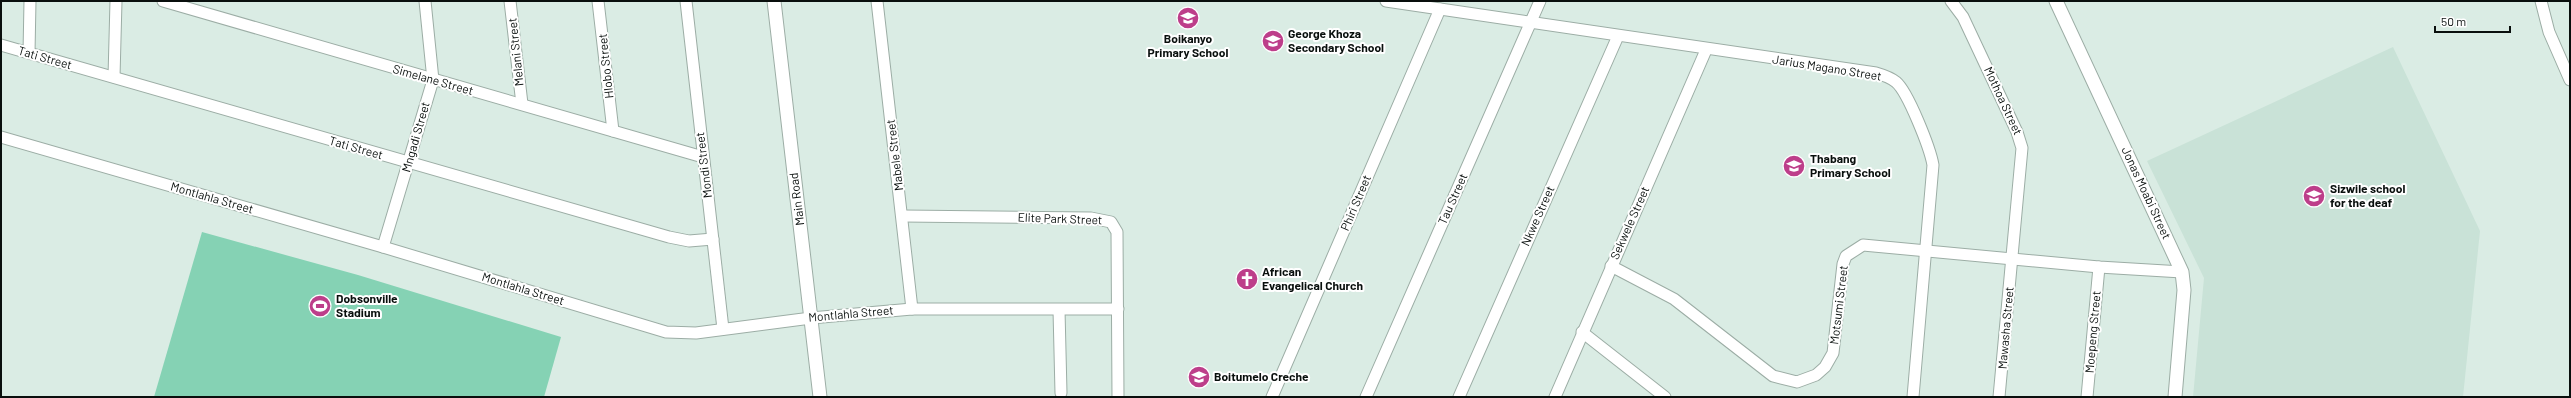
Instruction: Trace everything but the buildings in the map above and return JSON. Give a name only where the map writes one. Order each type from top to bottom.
[{"type":"street","points":[[29,53],[30,1]]},
{"type":"street","points":[[114,78],[116,1]]},
{"type":"street","name":"Simelane Street","points":[[163,1],[703,157]]},
{"type":"street","name":"Mngadi Street","points":[[383,247],[433,80],[425,1]]},
{"type":"street","name":"Melani Street","points":[[510,1],[522,104]]},
{"type":"street","name":"Hlobo Street","points":[[598,1],[613,131]]},
{"type":"street","name":"Mondi Street","points":[[686,1],[723,329]]},
{"type":"street","name":"Main Road","points":[[774,1],[820,397]]},
{"type":"street","name":"Mabele Street","points":[[878,1],[903,216],[912,309]]},
{"type":"street","name":"Jarius Magano Street","points":[[1386,1],[1531,21],[1706,50],[1876,73],[1895,81],[1910,106],[1932,156],[1932,184],[1913,397]]},
{"type":"street","name":"Tau Street","points":[[1366,397],[1540,1]]},
{"type":"street","name":"Mothoa Street","points":[[1951,1],[1963,17],[2021,141],[2022,161],[2012,258]]},
{"type":"street","name":"Jonas Moabi Street","points":[[2056,1],[2182,272],[2184,290],[2175,397]]},
{"type":"street","points":[[2541,1],[2549,32],[2570,80]]},
{"type":"street","name":"Phiri Street","points":[[1272,397],[1440,9]]},
{"type":"street","name":"Nkwe Street","points":[[1458,397],[1618,36]]},
{"type":"street","name":"Tati Street","points":[[1,45],[669,237],[689,241],[713,240]]},
{"type":"street","name":"Sekwele Street","points":[[1555,397],[1706,50]]},
{"type":"street","name":"Montlahla Street","points":[[1,137],[383,247],[654,329],[678,334],[811,318],[912,309],[1118,309]]},
{"type":"street","name":"Elite Park Street","points":[[903,216],[1104,219],[1115,226],[1117,232],[1118,397]]},
{"type":"street","name":"Motsumi Street","points":[[1611,266],[1674,299],[1773,376],[1797,382],[1806,380],[1821,371],[1833,353],[1841,274],[1846,256],[1863,245],[2012,258],[2099,268],[2182,272]]},
{"type":"street","name":"Mawasha Street","points":[[1999,397],[2012,258]]},
{"type":"street","name":"Moepeng Street","points":[[2087,397],[2099,268]]},
{"type":"street","points":[[1059,310],[1060,392]]},
{"type":"street","points":[[1582,332],[1665,397]]},
{"type":"shaded area","name":"Sizwile school for the deaf","points":[[2393,47],[2480,231],[2463,397],[2193,397],[2204,278],[2147,161]]},
{"type":"green space","name":"Dobsonville Stadium","points":[[202,232],[358,275],[561,337],[544,397],[154,397]]},
{"type":"place","name":"Boikanyo Primary School","points":[[1188,18]]},
{"type":"place","name":"George Khoza Secondary School","points":[[1273,41]]},
{"type":"place","name":"Thabang Primary School","points":[[1794,166]]},
{"type":"place","name":"Sizwile school for the deaf","points":[[2314,196]]},
{"type":"place","name":"African Evangelical Church","points":[[1247,279]]},
{"type":"place","name":"Dobsonville Stadium","points":[[320,306]]},
{"type":"place","name":"Boitumelo Creche","points":[[1199,377]]}]
